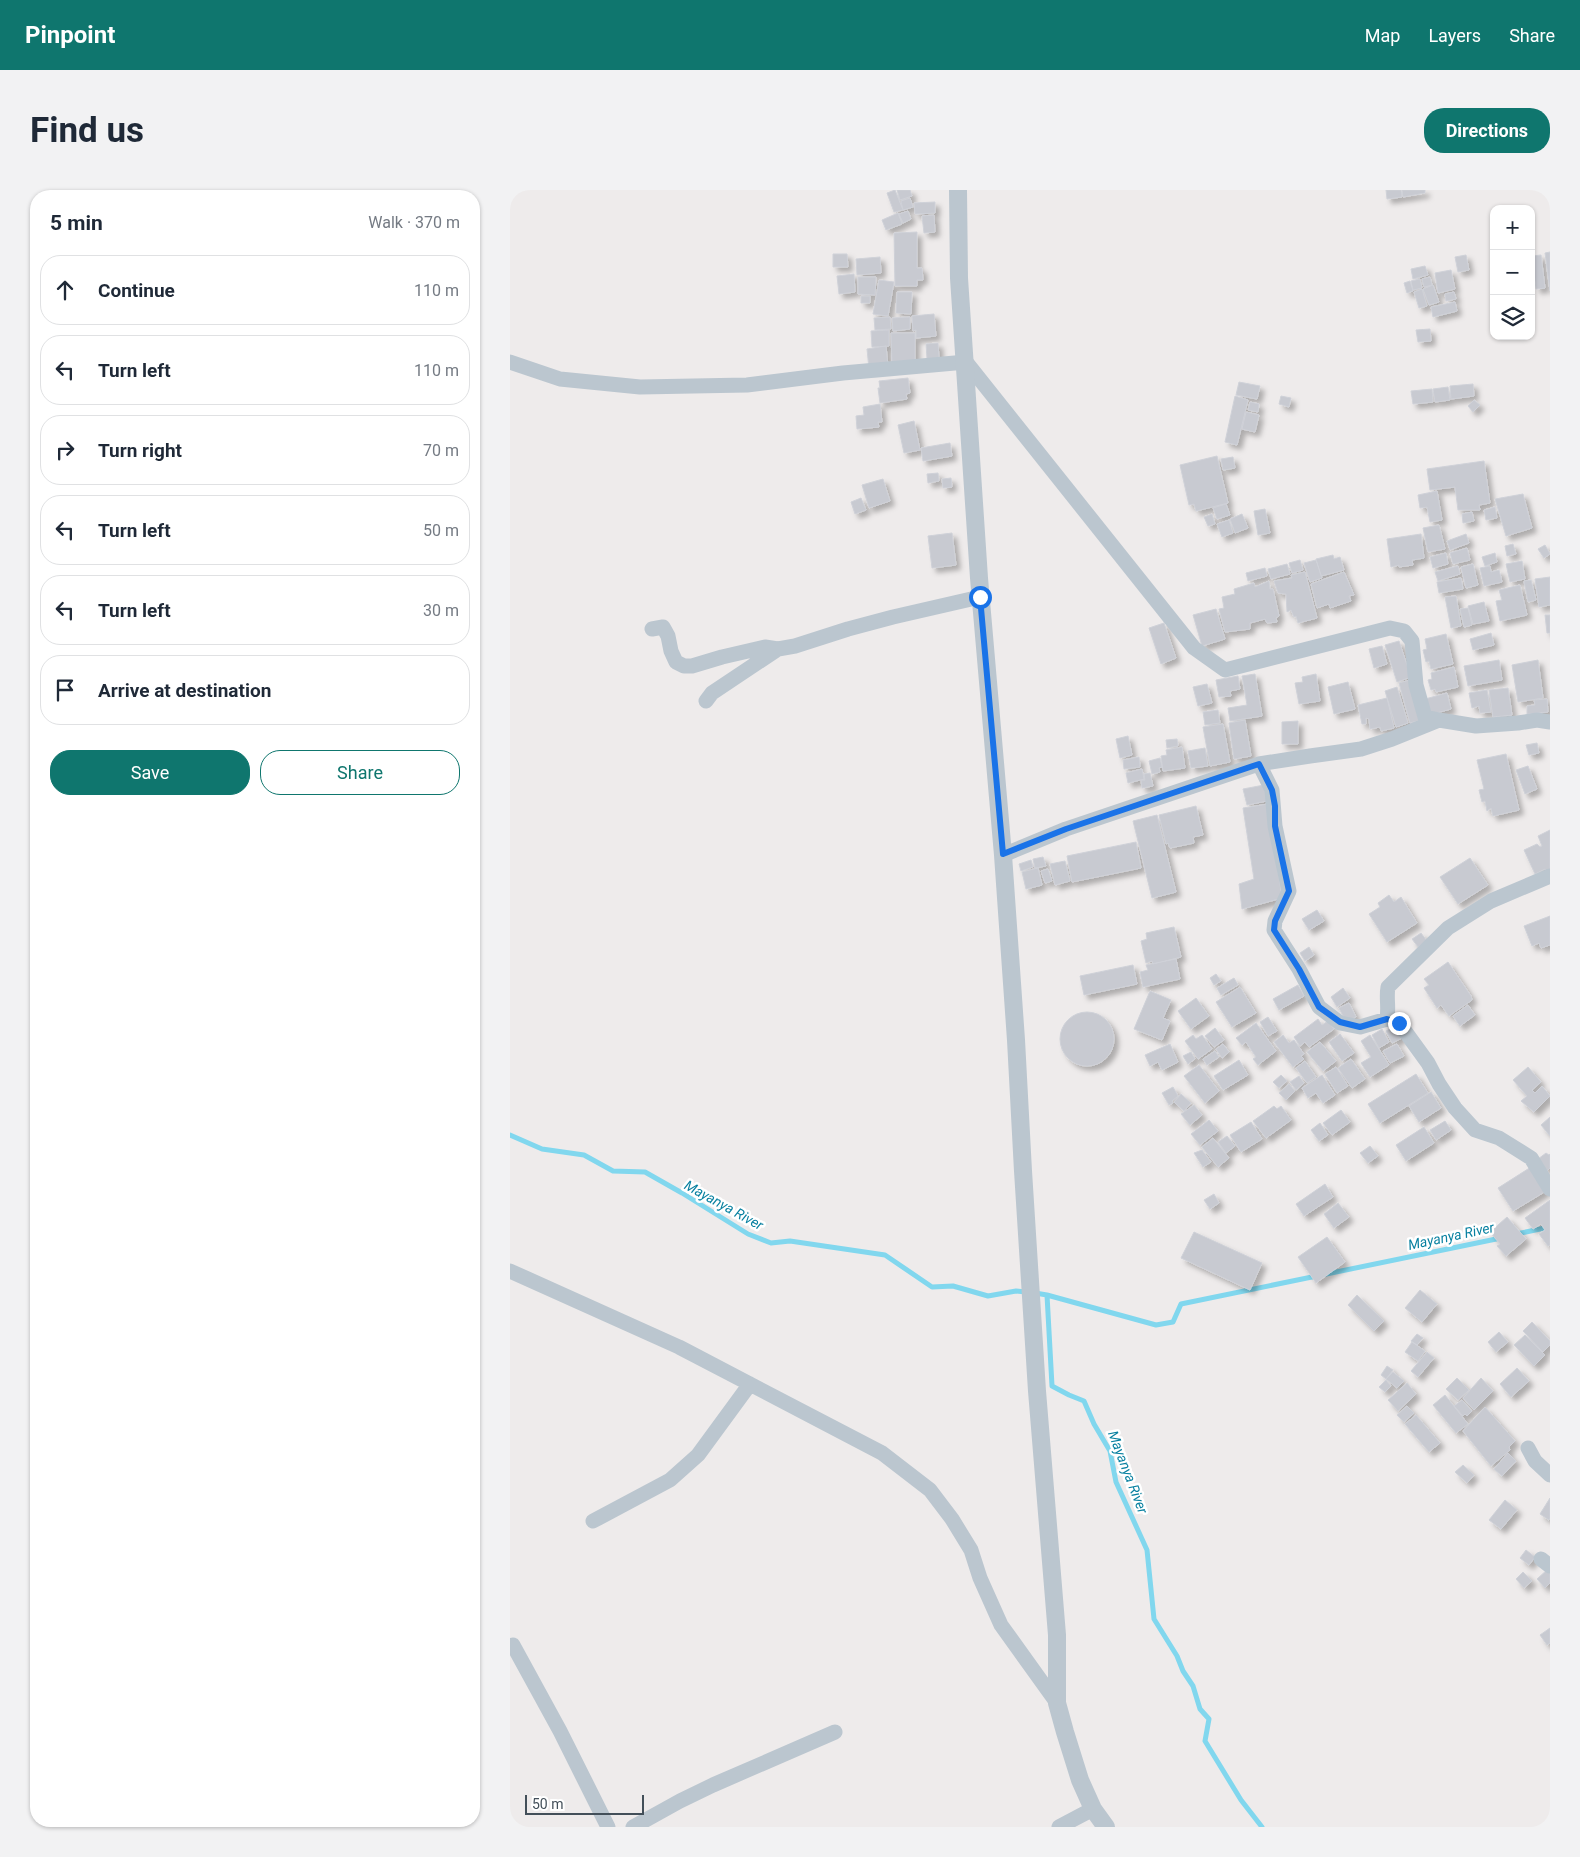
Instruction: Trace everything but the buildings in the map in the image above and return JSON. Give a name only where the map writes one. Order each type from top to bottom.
[{"type":"street","points":[[958,190],[959,278],[980,597],[1003,854],[1037,1381],[1057,1635],[1057,1703],[1080,1780],[1093,1809],[1106,1827]]},
{"type":"street","points":[[510,362],[560,379],[640,387],[747,385],[843,373],[966,362]]},
{"type":"street","points":[[966,362],[1194,648],[1225,670],[1390,628],[1404,631],[1412,641],[1416,686],[1426,716],[1476,726],[1536,720],[1550,722]]},
{"type":"street","points":[[652,629],[663,627],[668,636],[671,651],[676,662],[684,666],[692,666],[765,647],[778,649],[795,646],[911,612],[980,597]]},
{"type":"street","points":[[706,701],[712,693],[778,649]]},
{"type":"street","points":[[1003,854],[1066,829],[1259,764],[1361,750],[1439,720]]},
{"type":"street","points":[[1259,764],[1272,790],[1275,806],[1275,826],[1289,891],[1275,921],[1274,930],[1299,969],[1319,1007],[1340,1022],[1360,1027],[1387,1019],[1399,1023],[1428,1063],[1439,1084],[1456,1108],[1475,1130],[1499,1138],[1531,1158],[1550,1188]]},
{"type":"street","points":[[1387,1019],[1389,1006],[1386,994],[1388,987],[1448,928],[1491,901],[1550,876]]},
{"type":"street","points":[[510,1271],[679,1347],[882,1452],[930,1490],[952,1519],[971,1550],[980,1578],[1001,1625],[1057,1703]]},
{"type":"street","points":[[593,1521],[670,1480],[698,1456],[750,1384]]},
{"type":"street","points":[[1528,1448],[1535,1461],[1550,1475]]},
{"type":"street","points":[[513,1645],[560,1731],[608,1827]]},
{"type":"street","points":[[633,1827],[713,1785],[835,1732]]},
{"type":"street","points":[[1059,1827],[1093,1809]]},
{"type":"waterway","name":"Mayanya River","points":[[510,1135],[542,1149],[584,1155],[613,1171],[645,1172],[748,1234],[771,1243],[790,1241],[885,1255],[932,1287],[953,1286],[988,1296],[1016,1291],[1026,1292]]},
{"type":"waterway","name":"Mayanya River","points":[[1516,1234],[1550,1227]]},
{"type":"waterway","name":"Mayanya River","points":[[1035,1293],[1156,1325],[1173,1322],[1181,1304],[1501,1238]]},
{"type":"waterway","name":"Mayanya River","points":[[1047,1295],[1052,1386],[1084,1401],[1094,1424],[1110,1451],[1116,1482],[1147,1550],[1154,1619],[1193,1686],[1200,1709],[1209,1719],[1205,1741],[1241,1800],[1262,1827]]},
{"type":"route","points":[[980,597],[1003,854],[1066,829],[1259,764],[1272,790],[1275,806],[1275,826],[1289,891],[1275,921],[1274,930],[1312,991],[1319,1007],[1340,1022],[1360,1027],[1387,1019],[1399,1023]]}]
